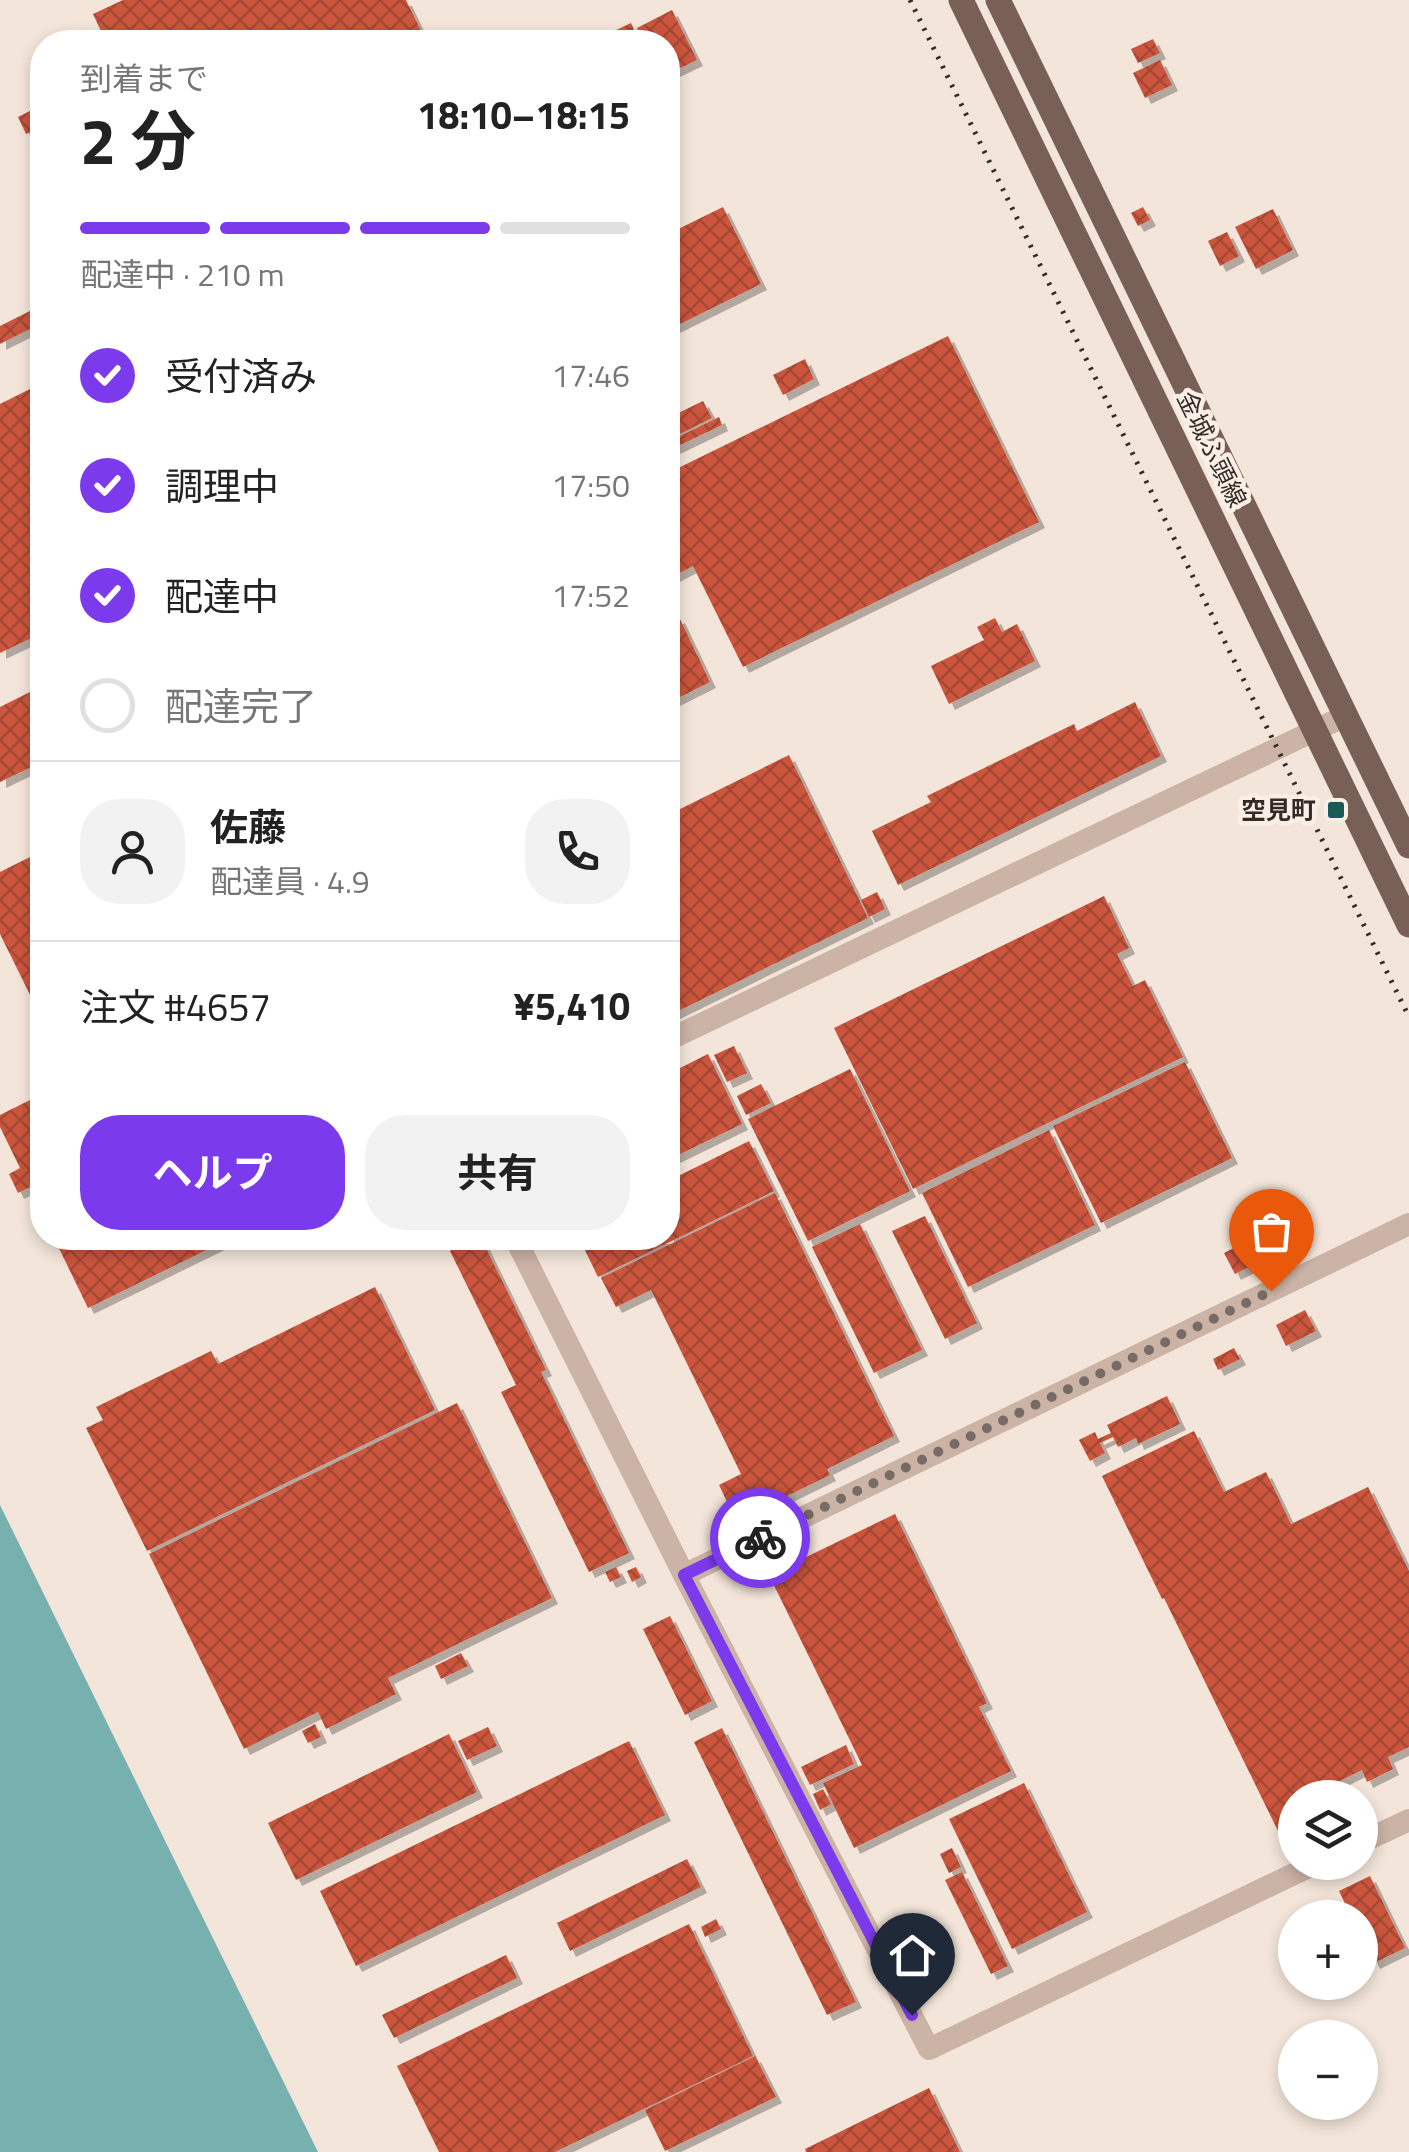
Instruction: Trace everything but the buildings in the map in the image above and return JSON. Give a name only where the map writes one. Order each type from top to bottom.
[{"type":"main road","name":"金城ふ頭線","points":[[961,0],[1409,925]]},
{"type":"main road","name":"金城ふ頭線","points":[[998,0],[1409,846]]},
{"type":"street","points":[[680,1034],[1345,716]]},
{"type":"street","points":[[684,1575],[1409,1224]]},
{"type":"street","points":[[521,1250],[929,2049],[1281,1880]]},
{"type":"street","points":[[1378,1835],[1409,1820]]},
{"type":"water","points":[[0,1505],[318,2152],[0,2152]]},
{"type":"railway","points":[[910,0],[1409,1017]]},
{"type":"way so far","points":[[760,1538],[1271,1291]]},
{"type":"place","name":"空見町","points":[[1336,810]]},
{"type":"route","points":[[760,1538],[684,1575],[912,2015]]}]
